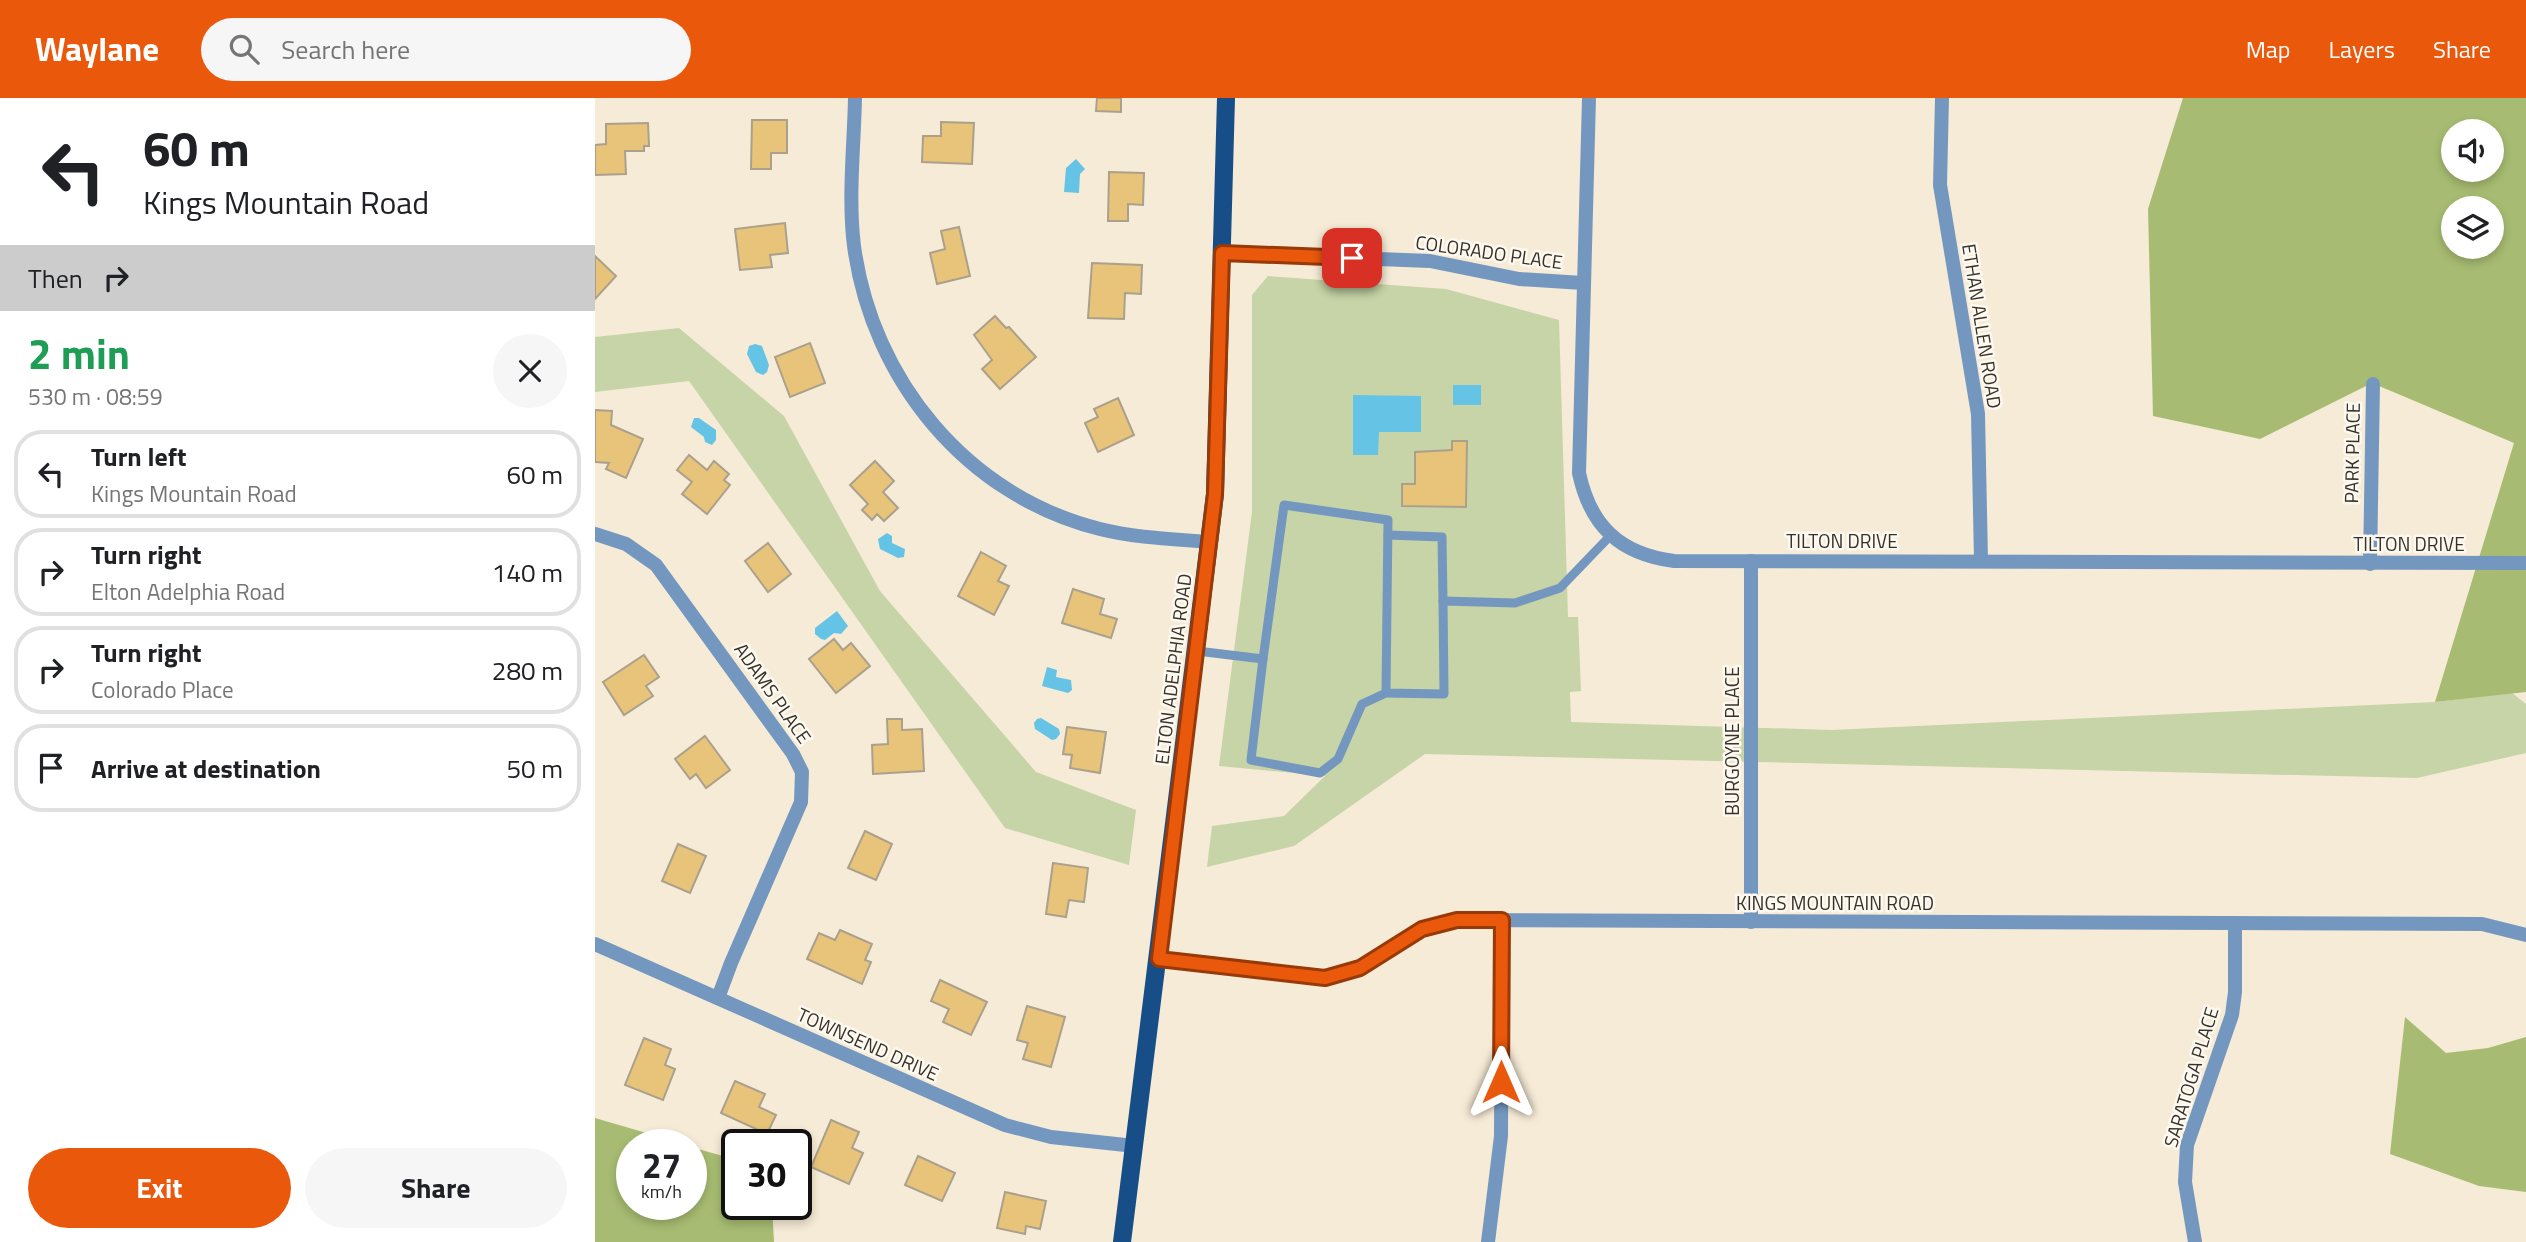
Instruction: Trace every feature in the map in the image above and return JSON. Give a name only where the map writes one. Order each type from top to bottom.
[{"type":"main road","name":"ELTON ADELPHIA ROAD","points":[[1122,1242],[1215,494],[1226,98]]},
{"type":"street","points":[[855,98],[852,205],[857,260],[878,334],[891,366],[919,409],[953,447],[979,470],[1047,510],[1075,521],[1125,534],[1210,542]]},
{"type":"street","name":"TILTON DRIVE","points":[[1589,98],[1579,473],[1591,511],[1611,535],[1628,547],[1659,559],[1751,561],[2526,563]]},
{"type":"street","name":"ETHAN ALLEN ROAD","points":[[1942,98],[1940,185],[1979,414],[1981,560]]},
{"type":"street","name":"COLORADO PLACE","points":[[1222,253],[1430,261],[1519,279],[1583,284]]},
{"type":"street","name":"PARK PLACE","points":[[2370,564],[2372,384]]},
{"type":"street","name":"ADAMS PLACE","points":[[595,534],[626,544],[656,565],[793,754],[802,772],[801,802],[718,999]]},
{"type":"street","name":"BURGOYNE PLACE","points":[[1751,561],[1751,922]]},
{"type":"street","name":"KINGS MOUNTAIN ROAD","points":[[1159,959],[1325,978],[1360,968],[1422,929],[1457,920],[2482,924],[2526,935]]},
{"type":"street","points":[[1488,1242],[1501,1136],[1502,920]]},
{"type":"street","name":"SARATOGA PLACE","points":[[2195,1242],[2185,1182],[2187,1145],[2232,1015],[2235,992],[2235,923]]},
{"type":"street","name":"TOWNSEND DRIVE","points":[[595,944],[1005,1125],[1051,1137],[1135,1146]]},
{"type":"lane","points":[[1386,694],[1388,520],[1284,505],[1251,760],[1320,773],[1338,759],[1362,704],[1386,694],[1444,694],[1442,537],[1388,535]]},
{"type":"lane","points":[[1443,601],[1515,603],[1560,588],[1611,535]]},
{"type":"lane","points":[[1196,652],[1263,659]]},
{"type":"green space","points":[[2183,98],[2526,98],[2526,692],[2435,702],[2514,443],[2372,383],[2260,439],[2153,416],[2148,209]]},
{"type":"green space","points":[[1268,276],[1446,289],[1559,320],[1568,617],[1578,617],[1581,691],[1570,692],[1571,722],[1832,730],[2435,702],[2512,693],[2526,704],[2526,753],[2417,778],[1425,754],[1294,846],[1207,867],[1212,826],[1284,816],[1325,776],[1219,766],[1252,512],[1252,295]]},
{"type":"green space","points":[[679,328],[784,416],[880,591],[1036,772],[1136,810],[1129,865],[1005,828],[689,381],[595,392],[595,337]]},
{"type":"green space","points":[[2405,1017],[2446,1053],[2488,1048],[2526,1037],[2526,1192],[2479,1186],[2390,1154]]},
{"type":"green space","points":[[595,1118],[633,1129],[616,1129],[616,1220],[707,1220],[707,1152],[721,1155],[721,1220],[773,1220],[774,1242],[595,1242]]},
{"type":"water","points":[[1076,159],[1085,169],[1080,174],[1079,193],[1064,192],[1066,168]]},
{"type":"water","points":[[749,346],[762,346],[769,365],[763,375],[756,372],[747,354]]},
{"type":"water","points":[[1453,385],[1481,385],[1481,405],[1453,405]]},
{"type":"water","points":[[1353,395],[1421,396],[1421,432],[1379,432],[1378,455],[1353,455]]},
{"type":"water","points":[[694,418],[699,418],[716,430],[716,440],[712,445],[705,442],[704,437],[691,427]]},
{"type":"water","points":[[887,533],[892,536],[892,543],[905,549],[904,557],[898,558],[880,549],[878,539]]},
{"type":"water","points":[[837,611],[848,626],[841,634],[834,633],[825,640],[821,639],[815,634],[815,628]]},
{"type":"water","points":[[1047,667],[1057,670],[1056,677],[1071,680],[1072,690],[1068,693],[1042,686]]},
{"type":"water","points":[[1041,718],[1059,729],[1060,734],[1056,739],[1052,740],[1035,729],[1034,723]]},
{"type":"building","points":[[1097,98],[1121,98],[1121,112],[1096,111]]},
{"type":"building","points":[[752,120],[787,120],[787,153],[771,153],[771,169],[751,169]]},
{"type":"building","points":[[941,122],[974,123],[972,164],[922,162],[923,136],[941,136]]},
{"type":"building","points":[[648,123],[649,146],[644,146],[644,151],[625,151],[626,174],[595,175],[595,145],[606,144],[606,124]]},
{"type":"building","points":[[1109,172],[1144,173],[1143,205],[1128,204],[1128,221],[1108,221]]},
{"type":"building","points":[[785,223],[788,253],[770,255],[772,267],[740,270],[735,229]]},
{"type":"building","points":[[959,227],[970,276],[937,284],[930,253],[945,249],[941,231]]},
{"type":"building","points":[[595,256],[616,276],[595,299]]},
{"type":"building","points":[[1092,263],[1142,265],[1141,294],[1125,293],[1124,319],[1088,318]]},
{"type":"building","points":[[995,316],[1006,328],[1009,327],[1036,357],[1000,389],[982,369],[992,360],[974,335]]},
{"type":"building","points":[[810,343],[825,383],[790,397],[775,357]]},
{"type":"building","points":[[1118,398],[1134,435],[1098,452],[1085,423],[1098,417],[1094,409]]},
{"type":"building","points":[[595,410],[612,411],[611,425],[643,439],[626,478],[606,469],[609,463],[595,462]]},
{"type":"building","points":[[1452,441],[1467,441],[1466,507],[1402,506],[1402,484],[1415,484],[1415,452],[1452,450]]},
{"type":"building","points":[[689,455],[707,470],[714,461],[729,474],[724,480],[730,485],[707,514],[682,494],[692,482],[677,470]]},
{"type":"building","points":[[875,461],[894,481],[883,492],[898,508],[884,521],[877,514],[872,520],[862,510],[868,504],[850,485]]},
{"type":"building","points":[[768,543],[791,574],[768,592],[745,561]]},
{"type":"building","points":[[981,552],[1006,566],[998,581],[1009,586],[994,615],[958,596]]},
{"type":"building","points":[[1073,589],[1104,599],[1100,614],[1117,619],[1111,638],[1062,623]]},
{"type":"building","points":[[834,639],[843,650],[851,643],[870,666],[836,693],[809,659]]},
{"type":"building","points":[[644,655],[659,677],[646,686],[653,696],[624,715],[603,682]]},
{"type":"building","points":[[887,719],[902,719],[902,730],[922,729],[924,771],[873,774],[872,745],[888,744]]},
{"type":"building","points":[[1067,727],[1106,732],[1100,773],[1070,768],[1072,755],[1063,754]]},
{"type":"building","points":[[705,736],[730,770],[706,788],[696,774],[690,779],[675,759]]},
{"type":"building","points":[[865,831],[892,844],[876,880],[848,868]]},
{"type":"building","points":[[678,844],[706,856],[690,893],[662,881]]},
{"type":"building","points":[[1053,863],[1088,868],[1084,902],[1069,900],[1066,917],[1046,914]]},
{"type":"building","points":[[840,930],[872,944],[865,960],[871,962],[862,984],[807,959],[819,933],[835,940]]},
{"type":"building","points":[[940,980],[987,1002],[971,1035],[943,1022],[949,1009],[931,1001]]},
{"type":"building","points":[[1027,1006],[1065,1017],[1051,1067],[1023,1059],[1028,1043],[1017,1040]]},
{"type":"building","points":[[644,1038],[671,1049],[665,1065],[675,1069],[663,1100],[625,1085]]},
{"type":"building","points":[[735,1081],[765,1094],[759,1107],[776,1115],[769,1129],[756,1129],[721,1113]]},
{"type":"building","points":[[831,1120],[859,1132],[852,1148],[863,1153],[849,1184],[812,1167]]},
{"type":"building","points":[[918,1156],[955,1173],[942,1201],[905,1185]]},
{"type":"building","points":[[1005,1192],[1046,1201],[1040,1229],[1026,1226],[1025,1234],[997,1228]]},
{"type":"route","points":[[1352,258],[1222,253],[1215,494],[1159,959],[1325,978],[1368,964],[1422,929],[1457,920],[1502,920],[1501,1082]]}]
